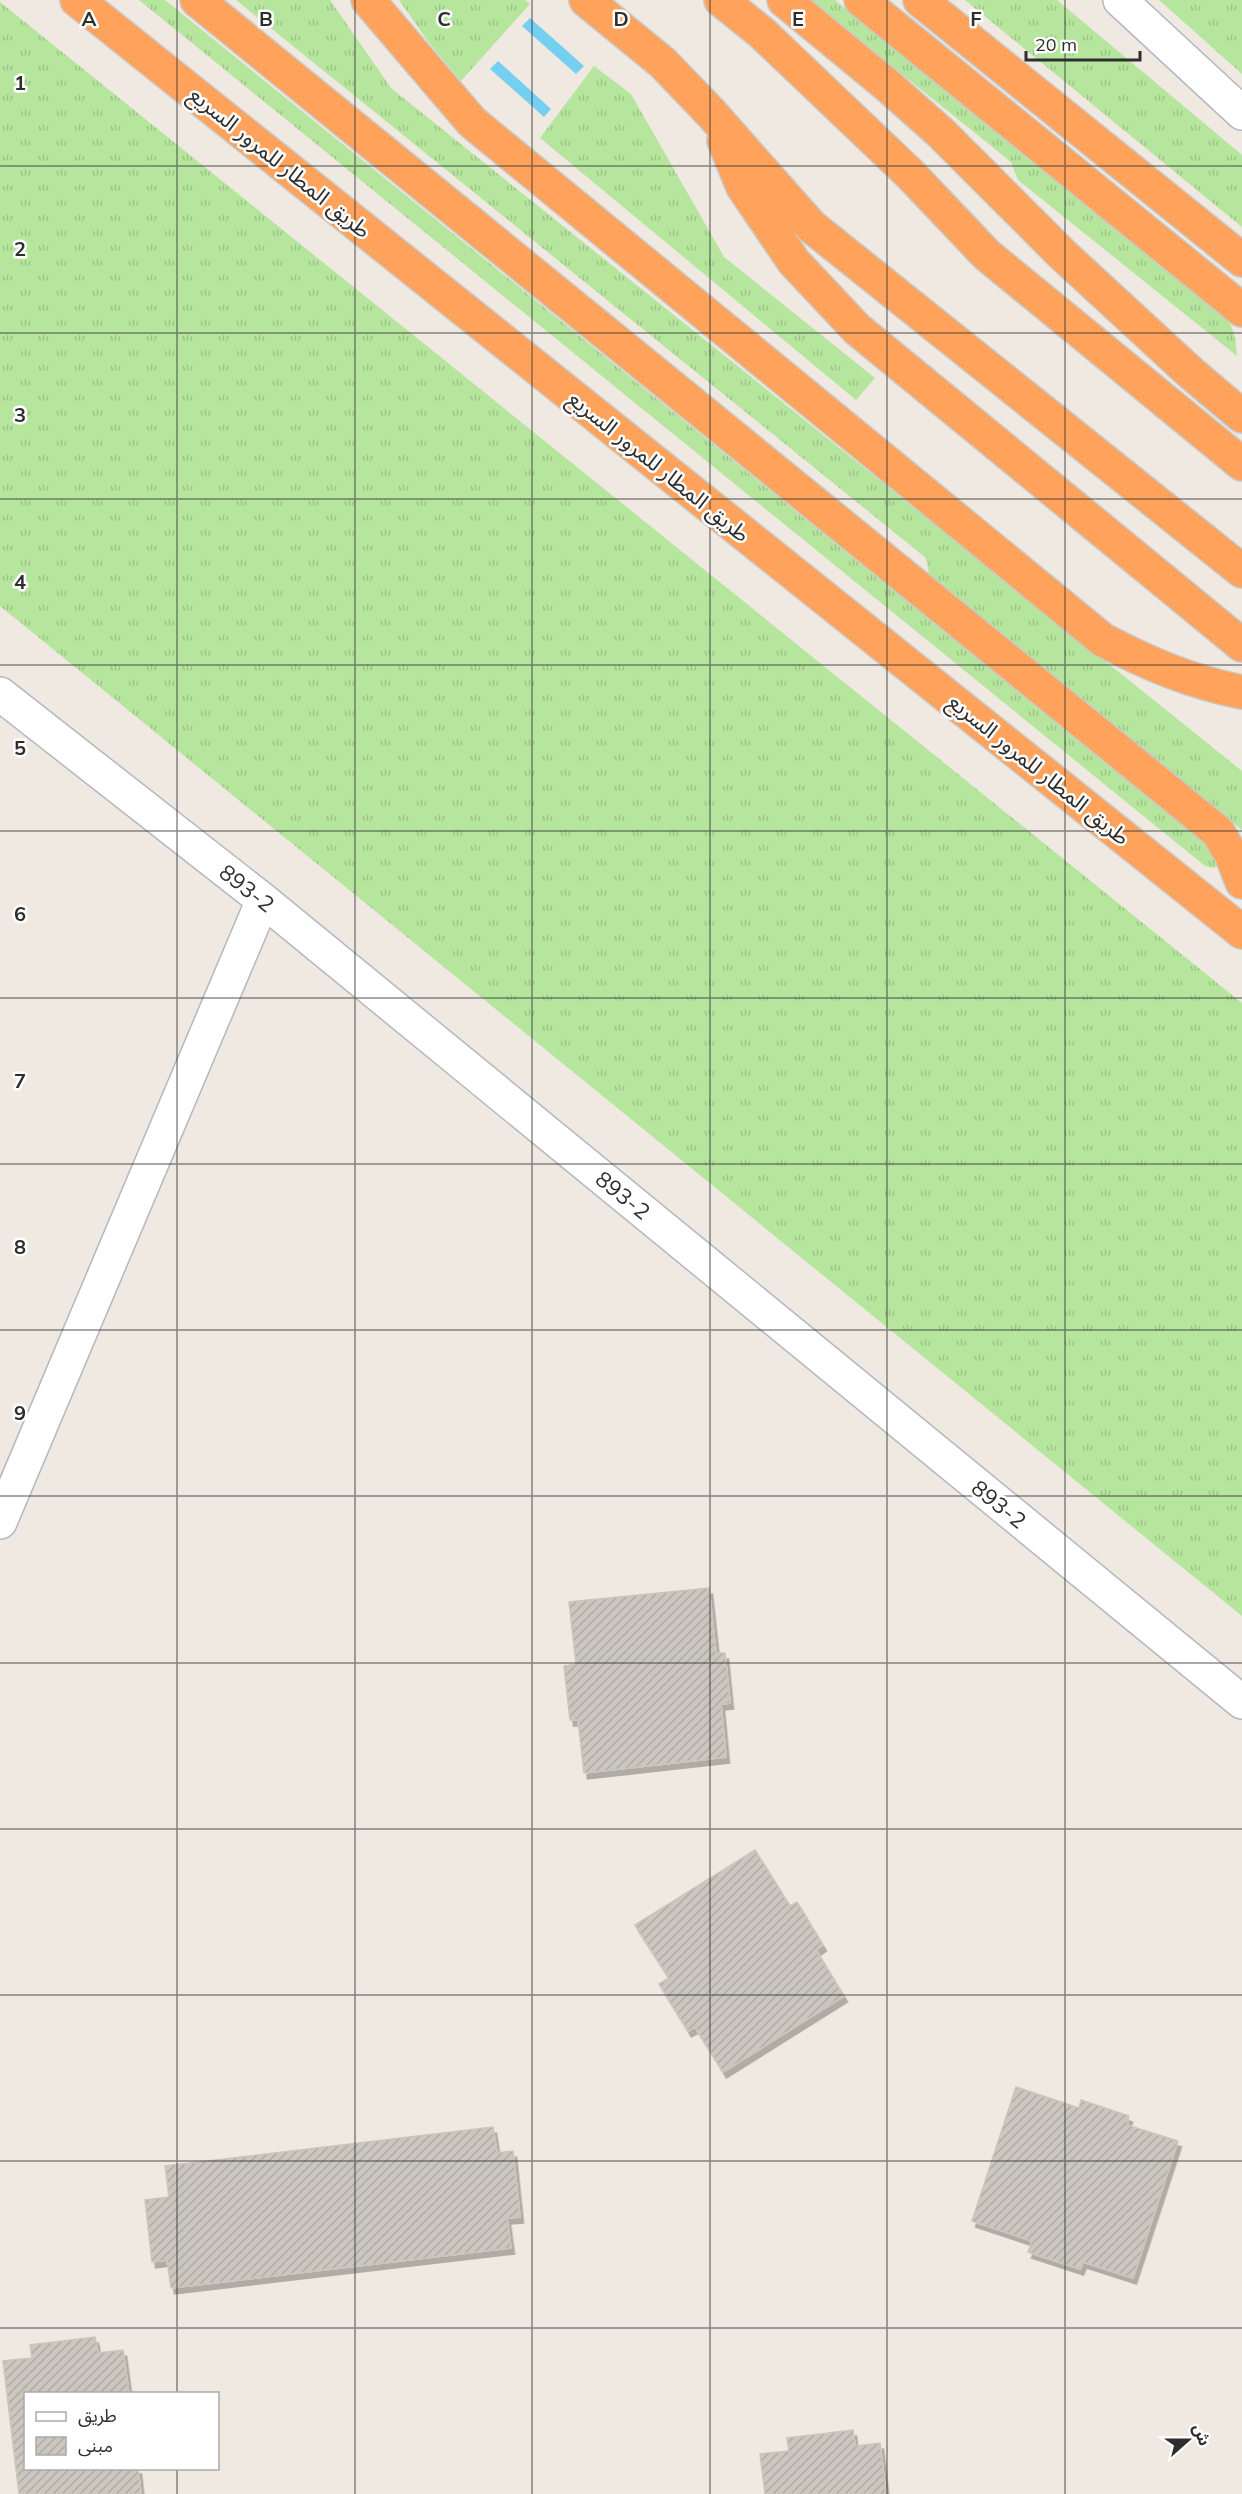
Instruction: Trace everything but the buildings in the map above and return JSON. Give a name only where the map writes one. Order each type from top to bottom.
[{"type":"highway","name":"طريق المطار للمرور السريع","points":[[77,0],[1242,932]]},
{"type":"highway","points":[[197,0],[1218,832],[1232,856],[1242,882]]},
{"type":"highway","points":[[368,0],[471,122],[1103,640],[1156,667],[1211,686],[1242,692]]},
{"type":"highway","points":[[586,0],[663,63],[712,114],[811,226],[1242,570]]},
{"type":"highway","points":[[721,0],[762,33],[910,174],[987,255],[1242,464]]},
{"type":"highway","points":[[784,0],[941,133],[1062,254],[1191,373],[1242,416]]},
{"type":"highway","points":[[861,0],[1240,313]]},
{"type":"highway","points":[[920,0],[1242,260]]},
{"type":"highway","points":[[712,114],[743,187],[794,262],[857,329],[1242,645]]},
{"type":"street","points":[[1120,0],[1242,114]]},
{"type":"street","name":"893-2","points":[[0,694],[263,900],[1242,1702]]},
{"type":"street","points":[[0,1522],[263,900]]},
{"type":"green space","points":[[139,0],[165,0],[1210,847],[1220,864],[1214,868],[1205,866]]},
{"type":"green space","points":[[236,0],[330,0],[391,88],[1242,771],[1242,830],[930,580],[926,558]]},
{"type":"green space","points":[[399,0],[525,0],[530,4],[461,81],[429,43]]},
{"type":"green space","points":[[810,0],[835,0],[1230,323],[1235,337],[1237,356],[1018,180],[1011,162]]},
{"type":"green space","points":[[965,0],[1057,0],[1242,155],[1242,227]]},
{"type":"green space","points":[[1159,0],[1242,0],[1242,74]]},
{"type":"green space","points":[[0,2],[1242,1003],[1242,1616],[0,606]]},
{"type":"green space","points":[[594,66],[631,94],[724,257],[875,378],[856,400],[540,138]]},
{"type":"water","points":[[530,18],[584,66],[576,74],[522,26]]},
{"type":"water","points":[[498,61],[551,109],[544,117],[490,69]]}]
